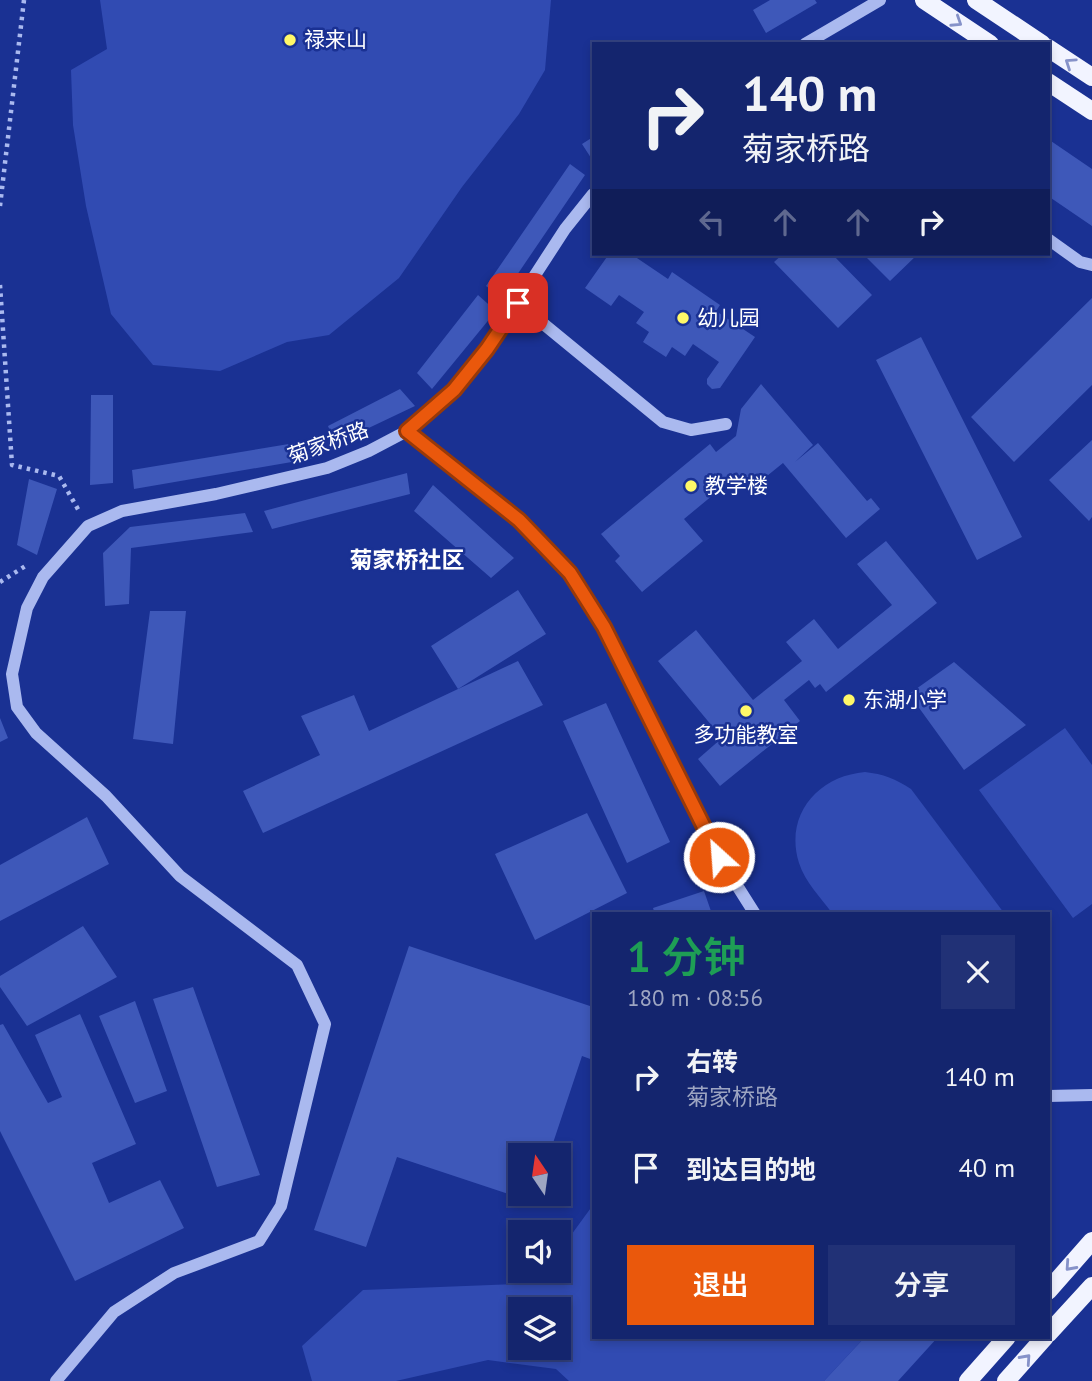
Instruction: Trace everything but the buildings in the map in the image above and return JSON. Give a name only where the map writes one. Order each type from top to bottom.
[{"type":"main road","points":[[924,0],[987,42]]},
{"type":"main road","points":[[976,0],[1038,42]]},
{"type":"main road","points":[[1050,49],[1092,77]]},
{"type":"main road","points":[[1050,83],[1092,111]]},
{"type":"main road","points":[[1050,1289],[1092,1241]]},
{"type":"main road","points":[[1050,1332],[1092,1286]]},
{"type":"main road","points":[[968,1381],[1005,1339]]},
{"type":"main road","points":[[1006,1381],[1043,1339]]},
{"type":"street","points":[[809,42],[880,0]]},
{"type":"street","name":"菊家桥路","points":[[88,526],[122,511],[216,494],[327,468],[369,452],[407,431],[454,390],[487,349],[565,229],[592,195]]},
{"type":"street","points":[[1050,240],[1080,262],[1092,265]]},
{"type":"street","points":[[518,303],[663,422],[691,430],[726,424]]},
{"type":"street","points":[[407,431],[519,520],[570,573],[604,627],[719,857],[754,912]]},
{"type":"street","points":[[56,1381],[114,1312],[174,1273],[259,1241],[281,1206],[325,1024],[297,965],[180,876],[106,796],[36,733],[17,707],[12,674],[27,608],[43,577],[88,526]]},
{"type":"street","points":[[1050,1096],[1092,1095]]},
{"type":"path","points":[[0,206],[24,0]]},
{"type":"path","points":[[0,285],[12,465],[59,476],[88,526]]},
{"type":"shaded area","points":[[100,0],[551,0],[545,70],[519,114],[462,187],[399,278],[329,335],[287,342],[220,371],[153,365],[111,314],[86,206],[73,125],[71,70],[107,49]]},
{"type":"shaded area","points":[[1065,728],[1092,765],[1092,904],[1073,918],[979,790]]},
{"type":"shaded area","points":[[865,772],[878,774],[911,789],[1003,912],[831,912],[809,883],[799,863],[796,829],[809,801],[833,781]]},
{"type":"shaded area","points":[[592,1206],[592,1339],[863,1339],[824,1381],[569,1381],[556,1369],[488,1360],[396,1381],[312,1381],[302,1346],[363,1290],[571,1283],[571,1235]]},
{"type":"place","name":"禄来山","points":[[290,40]]},
{"type":"place","name":"幼儿园","points":[[683,318]]},
{"type":"place","name":"教学楼","points":[[691,486]]},
{"type":"place","name":"东湖小学","points":[[849,700]]},
{"type":"place","name":"多功能教室","points":[[746,711]]},
{"type":"district","name":"菊家桥社区","points":[[407,560]]},
{"type":"route","points":[[518,303],[487,349],[454,390],[407,431],[519,520],[570,573],[604,627],[719,857]]}]
